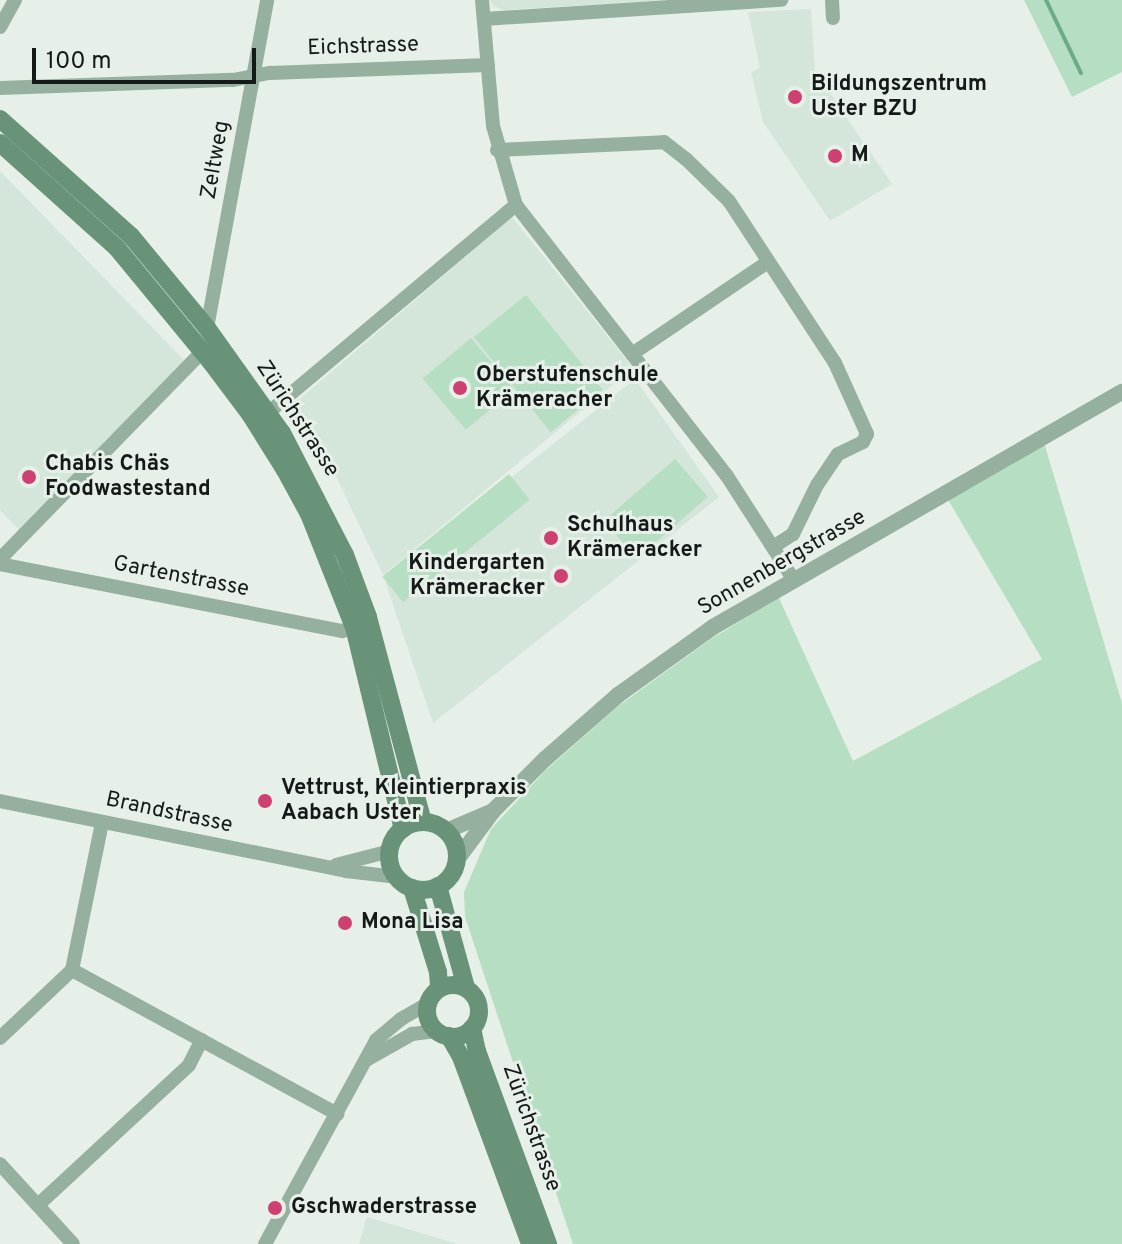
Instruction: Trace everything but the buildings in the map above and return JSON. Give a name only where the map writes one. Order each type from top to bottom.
[{"type":"main road","name":"Zürichstrasse","points":[[0,119],[131,236],[207,328],[269,412],[308,477],[345,555],[368,617],[423,822]]},
{"type":"main road","name":"Zürichstrasse","points":[[0,143],[117,248],[203,351],[250,414],[285,470],[309,514],[354,627],[403,829]]},
{"type":"main road","points":[[412,888],[438,886],[452,874],[456,861],[454,842],[446,831],[423,822],[403,829],[390,851],[396,877],[412,888],[438,972],[428,1020],[442,1033],[464,1034],[472,1028],[478,1007],[466,988],[438,886]]},
{"type":"main road","points":[[433,996],[452,984],[466,988]]},
{"type":"main road","name":"Zürichstrasse","points":[[472,1028],[477,1051],[548,1244]]},
{"type":"main road","name":"Zürichstrasse","points":[[442,1033],[461,1057],[530,1244]]},
{"type":"street","points":[[0,27],[15,0]]},
{"type":"street","name":"Zeltweg","points":[[207,328],[267,0]]},
{"type":"street","points":[[482,0],[497,150],[516,205],[727,476],[793,579]]},
{"type":"street","points":[[484,19],[781,0]]},
{"type":"street","points":[[832,0],[833,18]]},
{"type":"street","name":"Eichstrasse","points":[[0,88],[233,80],[255,76],[488,65]]},
{"type":"street","points":[[497,150],[664,142],[729,201],[835,363],[867,434],[863,442],[838,454],[817,485],[793,534],[773,547]]},
{"type":"street","points":[[269,412],[516,205]]},
{"type":"street","points":[[632,354],[768,262]]},
{"type":"street","points":[[0,562],[203,351]]},
{"type":"street","name":"Sonnenbergstrasse","points":[[456,861],[493,811],[618,695],[713,627],[1122,392]]},
{"type":"street","name":"Gartenstrasse","points":[[0,562],[342,631],[354,627]]},
{"type":"street","name":"Brandstrasse","points":[[0,801],[396,877]]},
{"type":"street","name":"Sonnenbergstrasse","points":[[446,831],[493,811]]},
{"type":"street","points":[[0,1038],[72,970],[102,822]]},
{"type":"street","name":"Brandstrasse","points":[[330,866],[366,860],[390,851]]},
{"type":"street","points":[[72,970],[337,1114]]},
{"type":"street","points":[[265,1244],[376,1040],[387,1028],[433,996]]},
{"type":"street","points":[[368,1059],[412,1034],[442,1033]]},
{"type":"street","points":[[38,1205],[189,1065],[202,1040]]},
{"type":"street","points":[[0,1164],[73,1244]]},
{"type":"shaded area","points":[[490,0],[669,0],[504,10],[493,6]]},
{"type":"shaded area","name":"Bildungszentrum Uster BZU","points":[[811,9],[815,71],[892,184],[830,221],[763,122],[751,72],[760,68],[748,12]]},
{"type":"shaded area","points":[[0,171],[184,360],[19,530],[0,510]]},
{"type":"shaded area","name":"Oberstufenschule Krämeracher","points":[[512,217],[633,368],[383,575],[334,472],[288,409]]},
{"type":"shaded area","name":"Schulhaus Krämeracker","points":[[635,379],[719,497],[433,723],[384,578]]},
{"type":"shaded area","points":[[367,1217],[458,1244],[359,1244]]},
{"type":"green space","points":[[1024,0],[1122,0],[1122,72],[1072,97]]},
{"type":"green space","points":[[526,295],[603,390],[551,432],[474,337]]},
{"type":"green space","points":[[471,338],[514,389],[466,430],[423,378]]},
{"type":"green space","points":[[1042,436],[1122,703],[1122,1244],[573,1244],[465,917],[464,892],[491,829],[546,770],[617,707],[711,639],[779,598],[853,761],[1042,659],[944,493]]},
{"type":"green space","points":[[675,459],[708,497],[637,558],[604,521]]},
{"type":"green space","points":[[509,474],[530,500],[403,602],[382,577]]},
{"type":"waterway","points":[[1046,0],[1081,73]]},
{"type":"place","name":"Bildungszentrum Uster BZU","points":[[795,97]]},
{"type":"place","name":"M","points":[[835,156]]},
{"type":"place","name":"Oberstufenschule Krämeracher","points":[[460,388]]},
{"type":"place","name":"Chabis Chäs Foodwastestand","points":[[29,477]]},
{"type":"place","name":"Schulhaus Krämeracker","points":[[551,538]]},
{"type":"place","name":"Kindergarten Krämeracker","points":[[561,576]]},
{"type":"place","name":"Vettrust, Kleintierpraxis Aabach Uster","points":[[265,801]]},
{"type":"place","name":"Mona Lisa","points":[[345,923]]},
{"type":"place","name":"Gschwaderstrasse","points":[[275,1208]]}]
